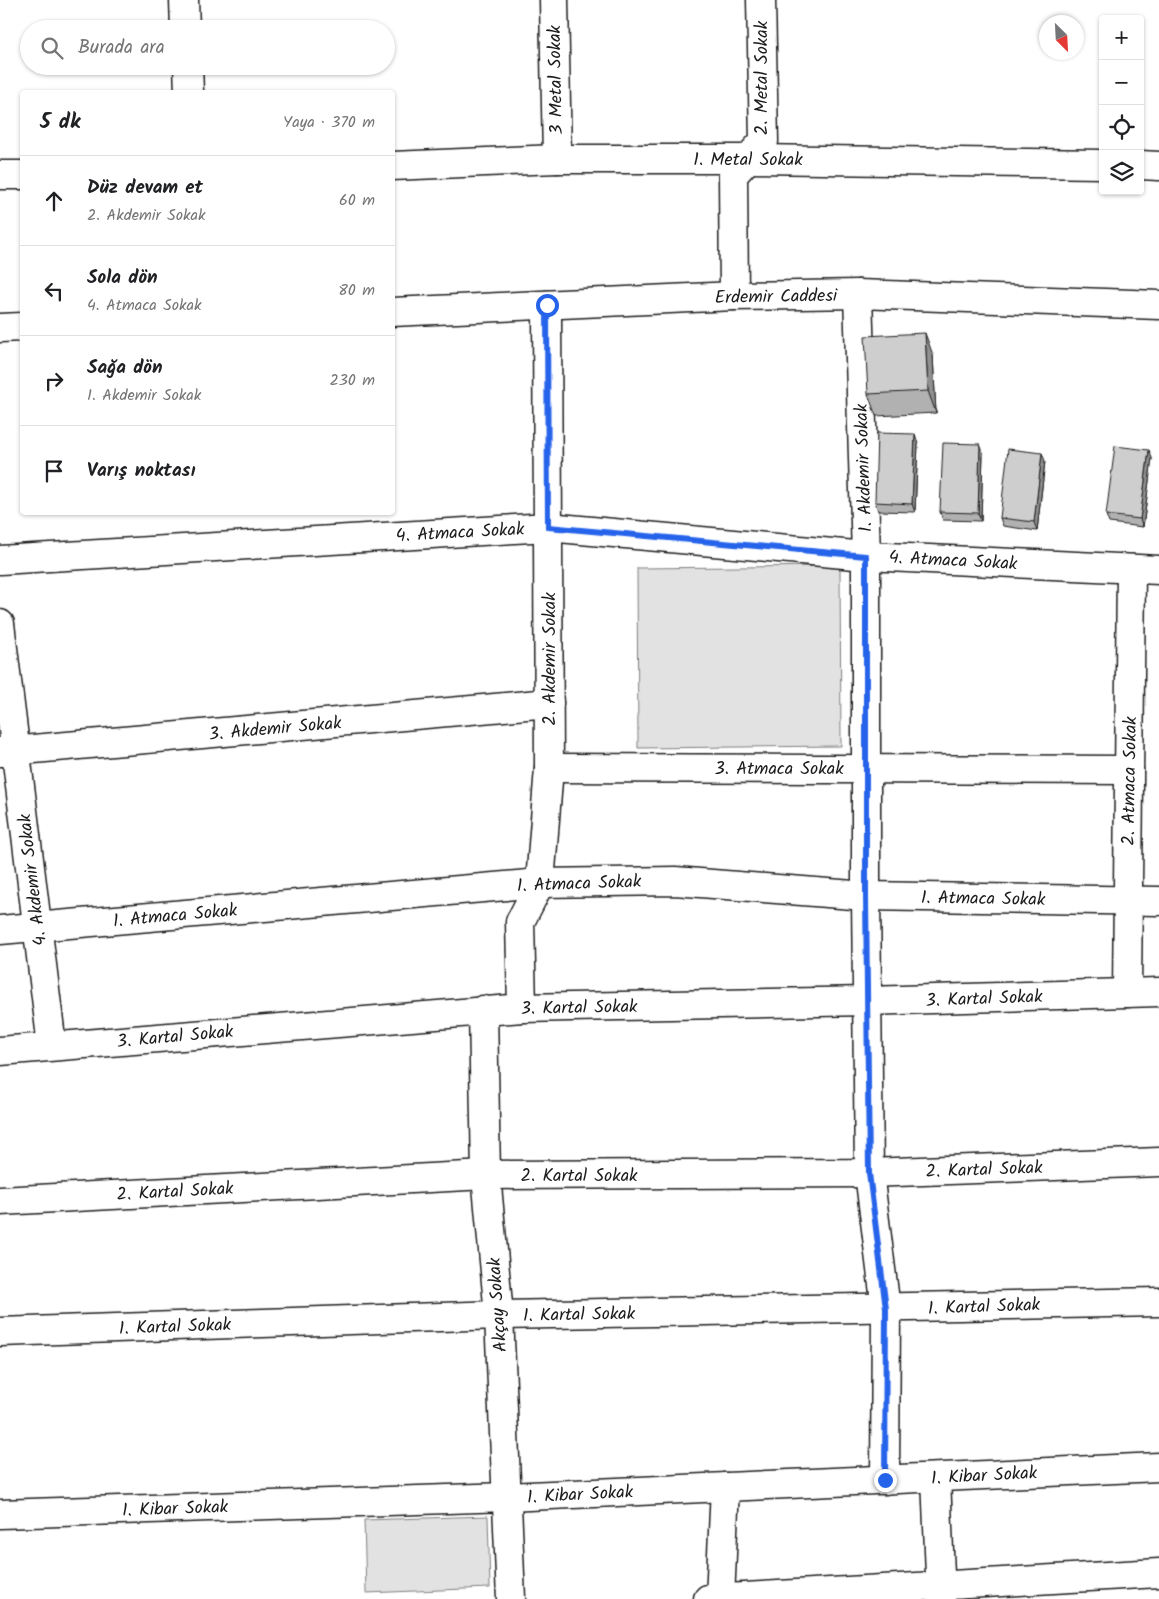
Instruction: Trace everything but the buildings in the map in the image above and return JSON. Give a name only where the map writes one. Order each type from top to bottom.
[{"type":"street","points":[[184,0],[185,20]]},
{"type":"street","name":"3 Metal Sokak","points":[[554,0],[557,159]]},
{"type":"street","name":"2. Metal Sokak","points":[[734,296],[733,175],[764,141],[761,0]]},
{"type":"street","points":[[188,75],[189,90]]},
{"type":"street","name":"1. Metal Sokak","points":[[395,166],[557,159],[748,159],[1099,164]]},
{"type":"street","points":[[1144,165],[1159,166]]},
{"type":"street","points":[[0,175],[20,175]]},
{"type":"street","name":"Erdemir Caddesi","points":[[395,312],[734,296],[858,294],[1159,305]]},
{"type":"street","name":"1. Akdemir Sokak","points":[[858,294],[866,556],[866,896],[869,1173],[886,1309],[885,1480]]},
{"type":"street","name":"2. Akdemir Sokak","points":[[522,1008],[520,922],[540,883],[549,768],[547,305]]},
{"type":"street","points":[[0,328],[20,327]]},
{"type":"street","name":"4. Atmaca Sokak","points":[[0,560],[548,527],[866,556],[1159,570]]},
{"type":"street","name":"2. Atmaca Sokak","points":[[1127,993],[1131,569]]},
{"type":"street","name":"4. Akdemir Sokak","points":[[0,624],[8,751],[37,927],[52,1046]]},
{"type":"street","name":"3. Akdemir Sokak","points":[[8,751],[550,703]]},
{"type":"street","name":"3. Atmaca Sokak","points":[[549,768],[1129,770]]},
{"type":"street","name":"1. Atmaca Sokak","points":[[0,930],[540,883],[675,881],[866,896],[1159,901]]},
{"type":"street","name":"3. Kartal Sokak","points":[[0,1050],[522,1008],[867,1001],[1159,992]]},
{"type":"street","name":"Akçay Sokak","points":[[483,1010],[486,1175],[499,1315],[511,1599]]},
{"type":"street","name":"2. Kartal Sokak","points":[[0,1201],[486,1175],[869,1173],[1159,1162]]},
{"type":"street","name":"1. Kartal Sokak","points":[[0,1332],[499,1315],[886,1309],[1159,1302]]},
{"type":"street","name":"1. Kibar Sokak","points":[[0,1514],[507,1497],[1159,1467]]},
{"type":"street","points":[[936,1478],[940,1593]]},
{"type":"street","points":[[720,1599],[725,1488]]},
{"type":"street","points":[[708,1599],[940,1593],[1159,1573]]},
{"type":"shaded area","points":[[840,566],[841,746],[638,748],[637,568]]},
{"type":"shaded area","points":[[488,1516],[490,1588],[366,1593],[364,1520]]},
{"type":"route","points":[[547,305],[548,527],[866,556],[866,896],[869,1173],[886,1309],[885,1480]]}]
